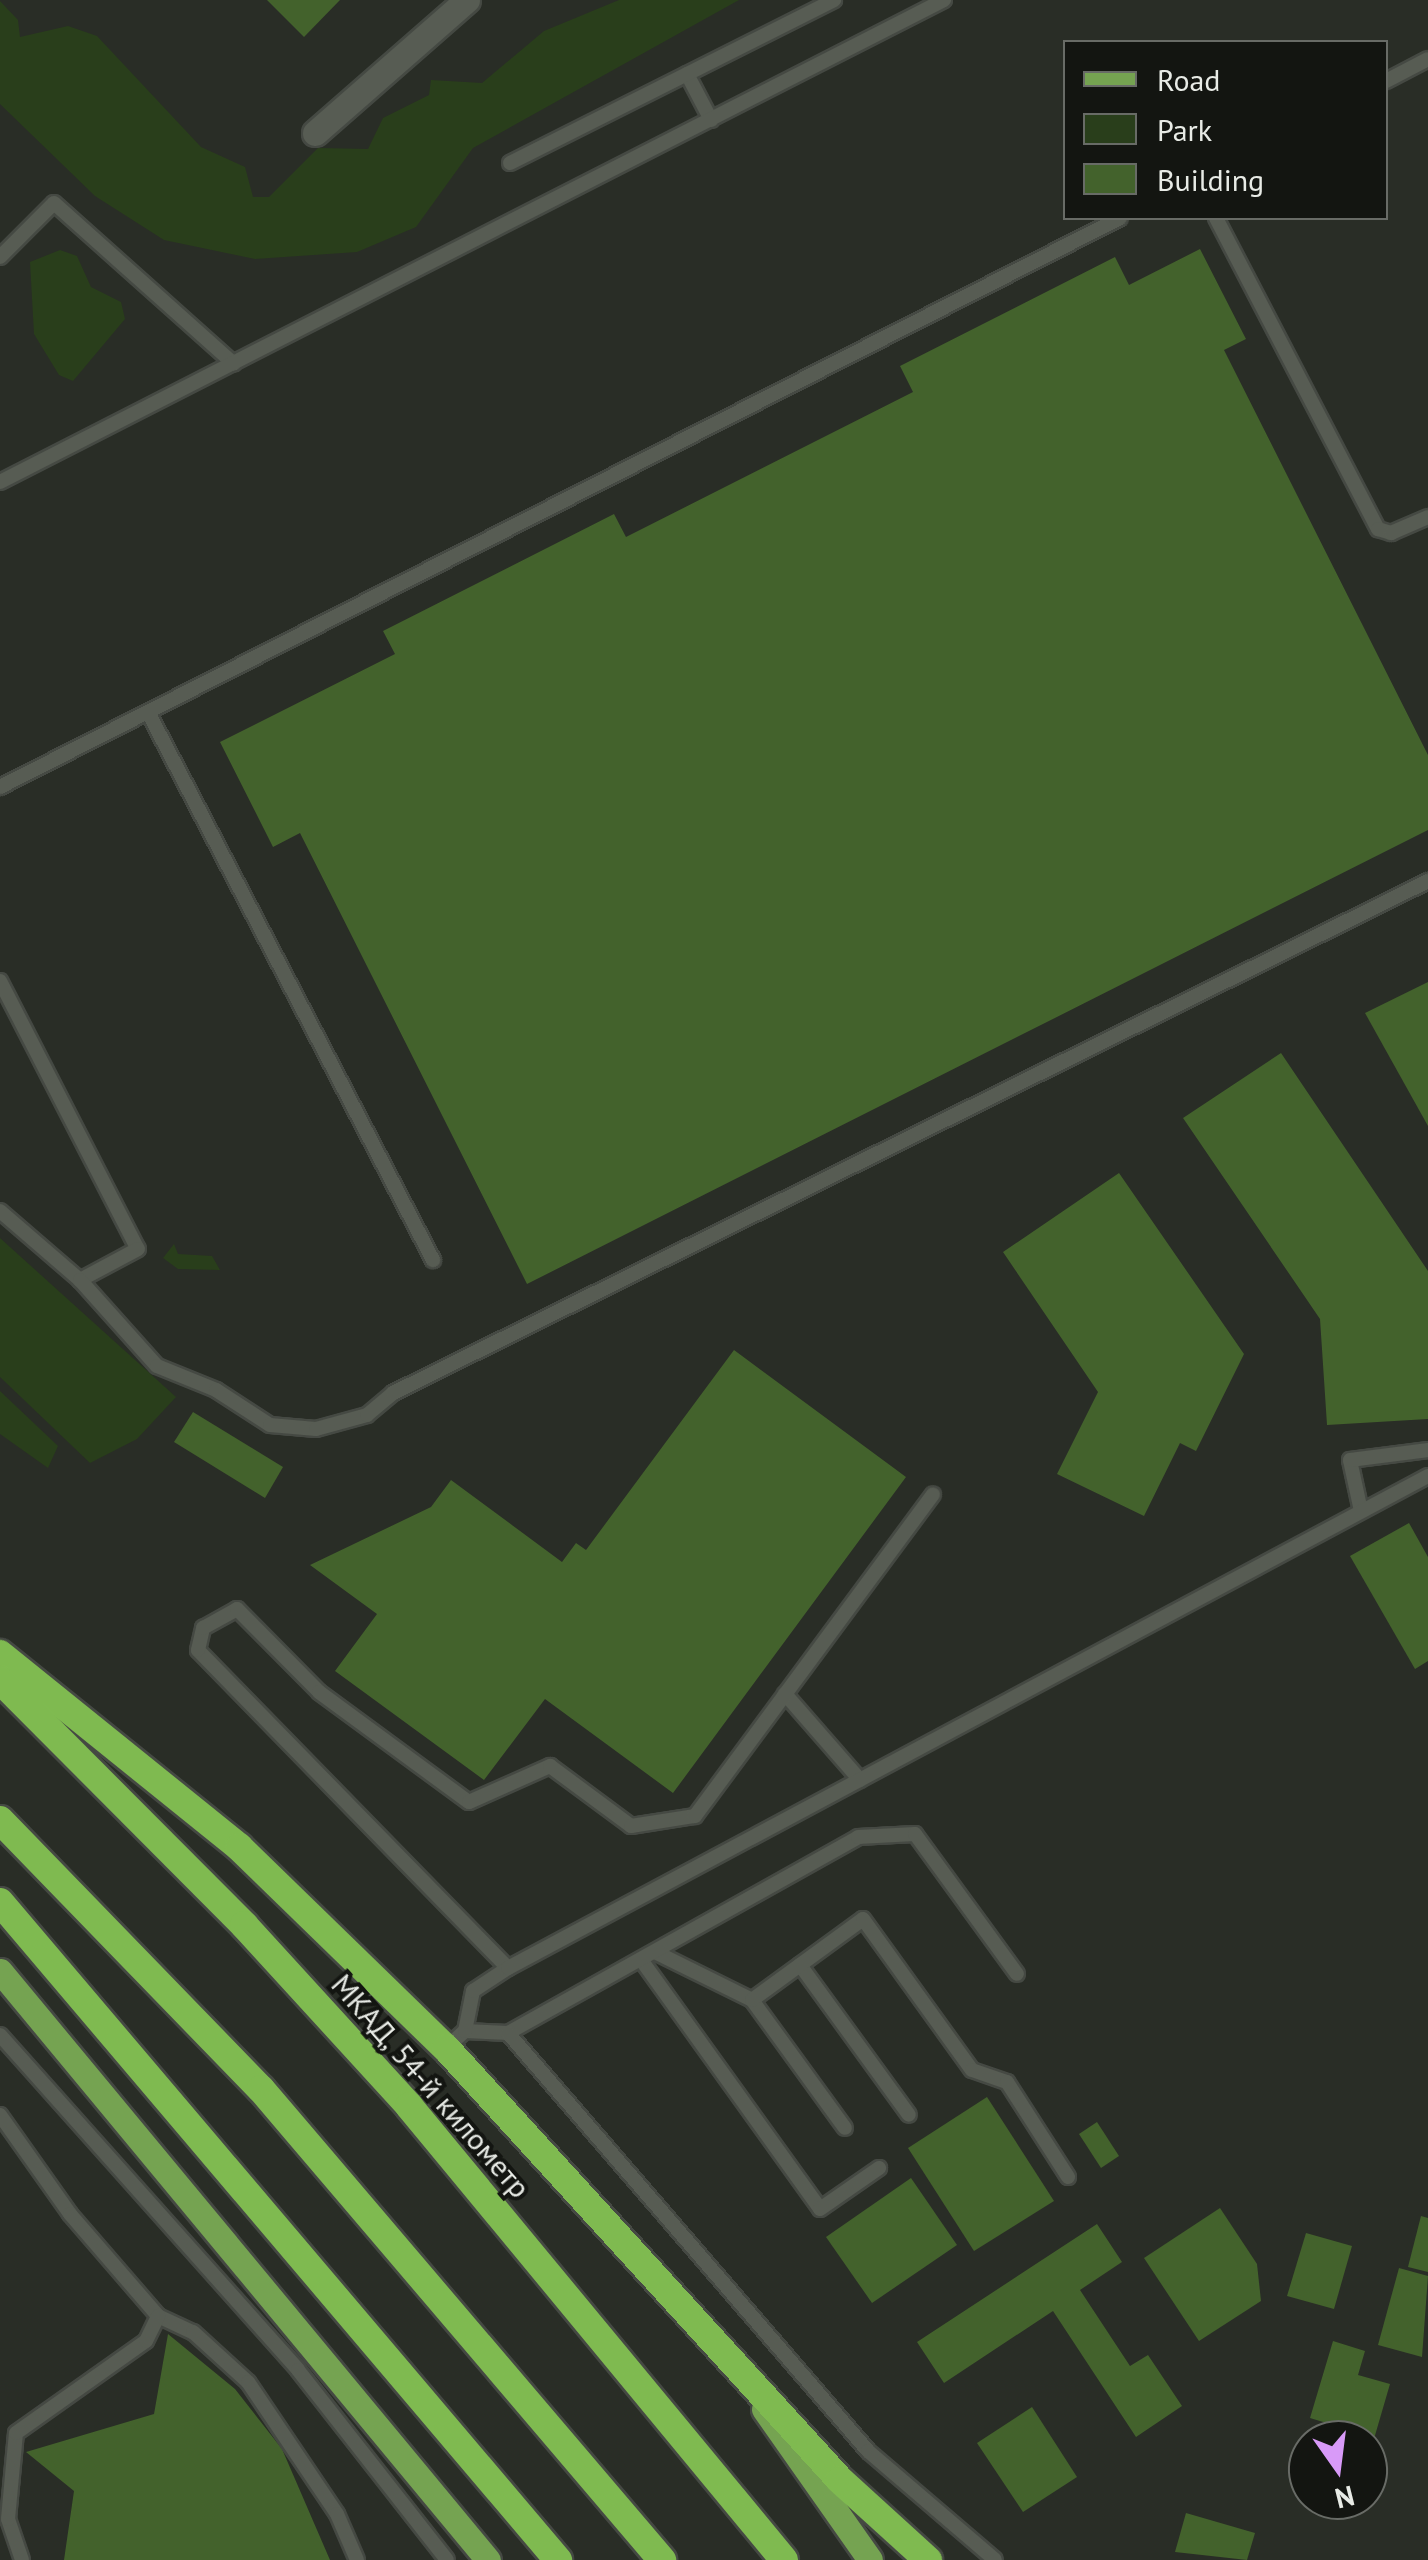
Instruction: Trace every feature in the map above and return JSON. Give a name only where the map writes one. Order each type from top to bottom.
[{"type":"highway","points":[[0,1654],[239,1846],[455,2039],[738,2370],[840,2480],[928,2560]]},
{"type":"highway","name":"МКАД, 54-й километр","points":[[0,1680],[244,1925],[409,2106],[784,2560]]},
{"type":"highway","points":[[0,1820],[261,2089],[662,2560]]},
{"type":"highway","points":[[0,1902],[558,2560]]},
{"type":"main road","points":[[0,1971],[488,2560]]},
{"type":"main road","points":[[738,2370],[870,2560]]},
{"type":"street","points":[[315,133],[467,0]]},
{"type":"lane","points":[[510,163],[834,0]]},
{"type":"lane","points":[[0,482],[944,0]]},
{"type":"lane","points":[[1388,80],[1428,59]]},
{"type":"lane","points":[[687,74],[711,120]]},
{"type":"lane","points":[[0,257],[54,203],[234,364]]},
{"type":"lane","points":[[0,787],[1116,220]]},
{"type":"lane","points":[[1217,220],[1378,529],[1392,534],[1428,517]]},
{"type":"lane","points":[[148,712],[433,1260]]},
{"type":"lane","points":[[0,1211],[80,1280],[157,1366],[216,1390],[270,1426],[316,1429],[368,1415],[411,1384],[1428,881]]},
{"type":"lane","points":[[0,980],[138,1249],[80,1280]]},
{"type":"lane","points":[[1361,1511],[1350,1460],[1428,1450]]},
{"type":"lane","points":[[1017,1974],[915,1834],[858,1838],[642,1962],[508,2033],[455,2039],[473,1991],[508,1968],[1428,1476]]},
{"type":"lane","points":[[508,1968],[198,1650],[203,1628],[237,1608],[319,1692],[469,1802],[550,1766],[631,1826],[695,1816],[933,1494]]},
{"type":"lane","points":[[785,1694],[860,1780]]},
{"type":"lane","points":[[752,2000],[862,1919],[972,2070],[1007,2082],[1068,2177]]},
{"type":"lane","points":[[657,1953],[752,2000],[845,2128]]},
{"type":"lane","points":[[642,1962],[820,2208],[879,2168]]},
{"type":"lane","points":[[800,1965],[909,2116]]},
{"type":"lane","points":[[508,2033],[868,2450],[995,2560]]},
{"type":"lane","points":[[0,2035],[298,2370],[446,2560]]},
{"type":"lane","points":[[0,2115],[70,2214],[158,2316],[193,2332],[248,2382],[328,2500],[357,2560]]},
{"type":"lane","points":[[22,2560],[8,2518],[16,2433],[146,2342],[158,2316]]},
{"type":"green space","points":[[619,0],[739,0],[473,148],[416,227],[357,252],[255,259],[164,240],[95,196],[0,104],[0,1],[18,20],[20,37],[68,26],[97,36],[201,147],[245,167],[253,197],[269,197],[318,148],[368,149],[383,118],[429,95],[431,80],[482,83],[544,31]]},
{"type":"green space","points":[[60,250],[77,256],[91,287],[121,302],[125,319],[73,381],[59,375],[34,334],[30,262]]},
{"type":"green space","points":[[0,1238],[176,1397],[137,1439],[90,1463],[0,1377]]},
{"type":"green space","points":[[174,1244],[178,1254],[212,1256],[220,1270],[178,1269],[163,1258]]},
{"type":"green space","points":[[0,1391],[58,1446],[48,1468],[0,1434]]},
{"type":"building","points":[[267,0],[340,0],[304,37]]},
{"type":"building","points":[[1200,249],[1246,339],[1224,350],[1428,755],[1428,830],[527,1284],[300,833],[273,847],[220,742],[395,654],[383,631],[614,514],[626,537],[913,392],[900,366],[1115,257],[1129,285]]},
{"type":"building","points":[[1428,982],[1428,1126],[1365,1013]]},
{"type":"building","points":[[1281,1053],[1428,1271],[1428,1419],[1327,1425],[1320,1319],[1183,1118]]},
{"type":"building","points":[[1119,1173],[1244,1354],[1196,1451],[1180,1443],[1144,1516],[1057,1474],[1098,1392],[1003,1252]]},
{"type":"building","points":[[734,1350],[906,1477],[673,1793],[545,1699],[484,1780],[335,1671],[377,1614],[310,1565],[431,1507],[451,1480],[562,1562],[576,1543],[586,1550]]},
{"type":"building","points":[[193,1412],[283,1467],[265,1498],[174,1442]]},
{"type":"building","points":[[1409,1523],[1428,1557],[1428,1661],[1415,1669],[1350,1556]]},
{"type":"building","points":[[987,2097],[1054,2201],[974,2251],[908,2148]]},
{"type":"building","points":[[1097,2122],[1119,2156],[1101,2168],[1079,2134]]},
{"type":"building","points":[[911,2178],[957,2245],[872,2303],[826,2237]]},
{"type":"building","points":[[1220,2208],[1257,2264],[1261,2301],[1199,2341],[1144,2258]]},
{"type":"building","points":[[1421,2216],[1428,2218],[1428,2272],[1408,2267]]},
{"type":"building","points":[[1097,2224],[1122,2262],[1080,2290],[1130,2366],[1148,2355],[1182,2406],[1136,2437],[1053,2311],[944,2383],[917,2342]]},
{"type":"building","points":[[1306,2233],[1352,2246],[1334,2309],[1287,2296]]},
{"type":"building","points":[[1399,2268],[1428,2276],[1422,2357],[1378,2345]]},
{"type":"building","points":[[168,2334],[235,2389],[282,2449],[330,2560],[64,2560],[74,2491],[26,2452],[154,2414]]},
{"type":"building","points":[[1333,2341],[1365,2351],[1358,2375],[1390,2384],[1380,2420],[1310,2418]]},
{"type":"building","points":[[1032,2407],[1077,2477],[1023,2512],[977,2443]]},
{"type":"building","points":[[1186,2513],[1255,2533],[1247,2560],[1175,2552]]}]
